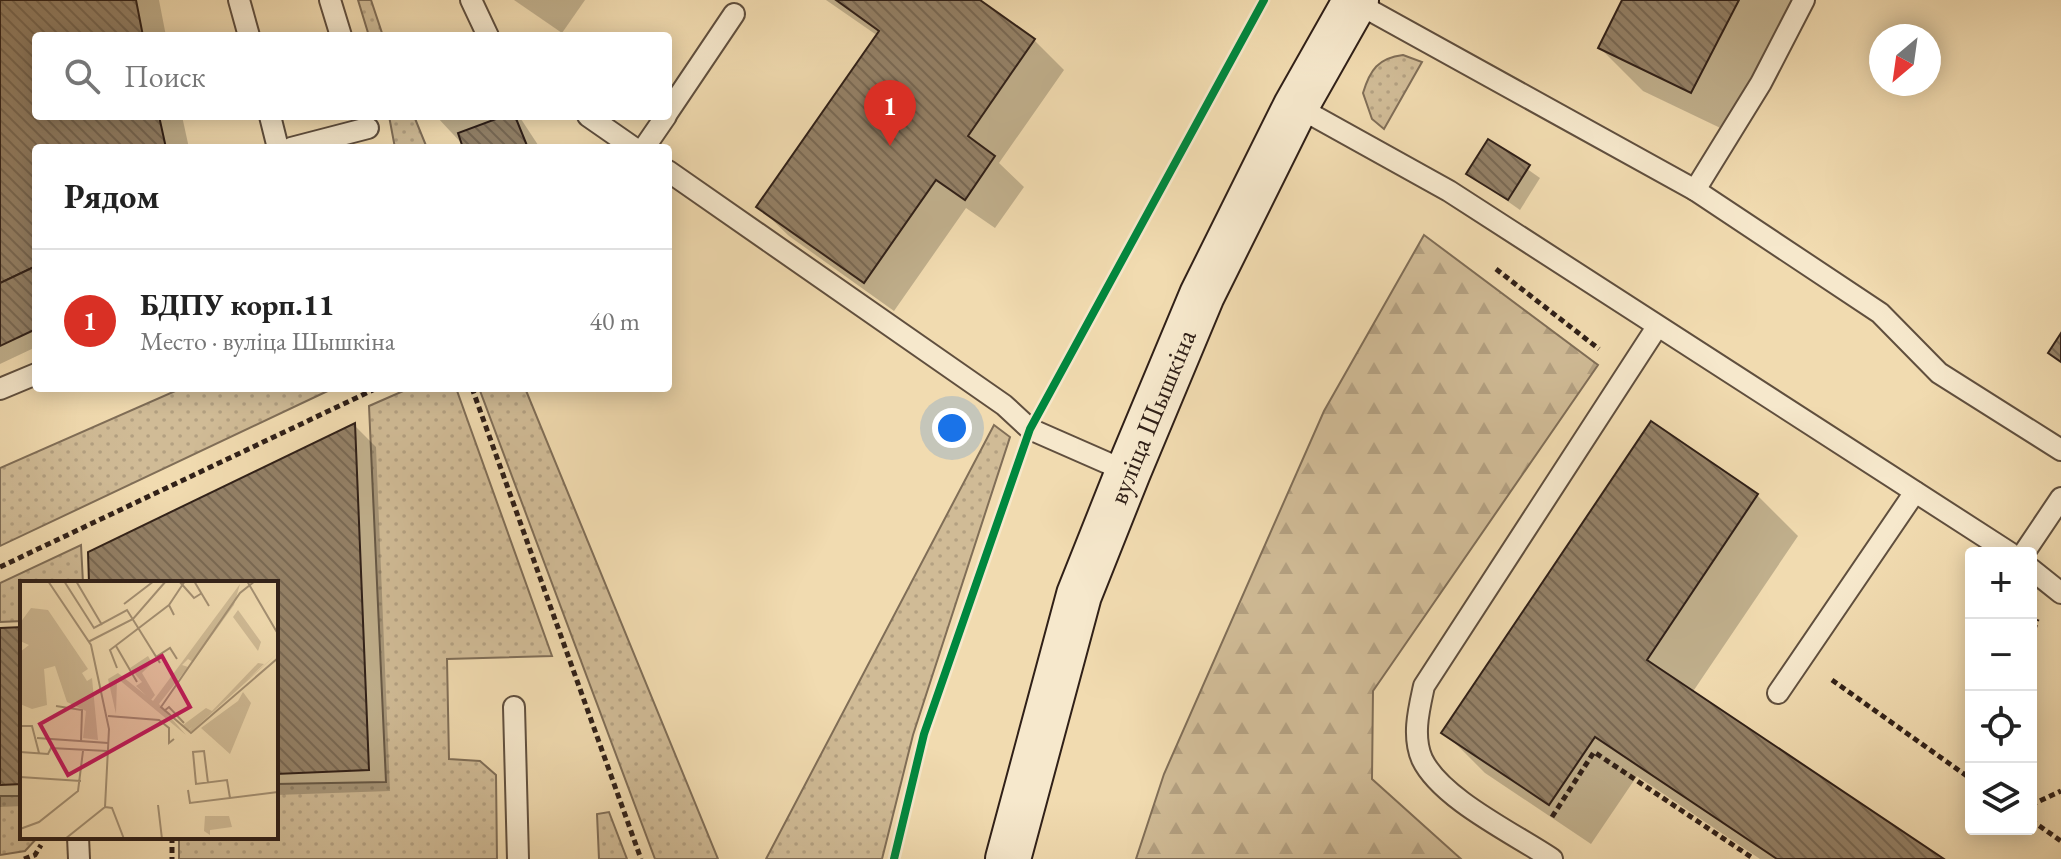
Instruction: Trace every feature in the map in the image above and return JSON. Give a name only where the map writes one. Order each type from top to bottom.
[{"type":"main road","name":"вуліца Шышкіна","points":[[1008,859],[1079,595],[1128,472],[1202,295],[1296,106],[1356,1]]},
{"type":"lane","points":[[239,0],[248,32]]},
{"type":"lane","points":[[330,0],[340,32]]},
{"type":"lane","points":[[471,0],[486,32]]},
{"type":"lane","points":[[1695,190],[1761,83],[1804,0]]},
{"type":"lane","points":[[1356,1],[1695,190],[1880,313],[1939,373],[2061,450]]},
{"type":"lane","points":[[672,107],[734,14]]},
{"type":"lane","points":[[1296,106],[1449,191],[2001,547]]},
{"type":"lane","points":[[271,120],[277,144]]},
{"type":"lane","points":[[594,120],[628,144]]},
{"type":"lane","points":[[647,144],[663,120]]},
{"type":"lane","points":[[309,144],[368,131]]},
{"type":"lane","points":[[672,174],[1004,405],[1030,429],[1128,472]]},
{"type":"lane","points":[[1552,859],[1440,785],[1421,757],[1416,725],[1424,686],[1657,327]]},
{"type":"lane","points":[[0,389],[32,376]]},
{"type":"lane","points":[[1778,693],[1915,492]]},
{"type":"lane","points":[[2028,547],[2061,498]]},
{"type":"lane","points":[[2037,574],[2061,593]]},
{"type":"lane","points":[[514,707],[518,859]]},
{"type":"lane","points":[[78,839],[79,859]]},
{"type":"path","points":[[0,567],[369,392]]},
{"type":"path","points":[[473,392],[641,859]]},
{"type":"path","points":[[1802,659],[1965,775]]},
{"type":"path","points":[[2037,802],[2061,791]]},
{"type":"path","points":[[2037,824],[2061,841]]},
{"type":"path","points":[[24,859],[35,855],[44,839]]},
{"type":"green space","points":[[358,0],[371,0],[382,32],[368,32]]},
{"type":"green space","points":[[1403,55],[1422,62],[1384,129],[1372,119],[1363,93],[1376,66]]},
{"type":"green space","points":[[390,120],[416,120],[425,144],[394,144]]},
{"type":"green space","points":[[1424,235],[1598,365],[1373,691],[1372,779],[1461,859],[1136,859],[1164,774],[1324,411]]},
{"type":"green space","points":[[173,392],[326,392],[0,546],[0,468]]},
{"type":"green space","points":[[401,392],[457,392],[552,656],[447,659],[449,759],[480,761],[496,775],[497,859],[179,859],[179,839],[278,839],[278,784],[386,782],[369,406]]},
{"type":"green space","points":[[480,392],[527,392],[718,859],[655,859]]},
{"type":"green space","points":[[994,425],[1010,437],[913,735],[882,859],[766,859]]},
{"type":"green space","points":[[81,545],[83,581],[20,581],[20,621],[0,622],[0,583]]},
{"type":"green space","points":[[0,796],[20,796],[20,839],[36,839],[25,851],[0,855]]},
{"type":"green space","points":[[609,812],[627,859],[599,859],[597,814]]},
{"type":"building","points":[[0,0],[136,0],[142,32],[32,32],[32,120],[160,120],[165,144],[32,144],[32,268],[0,283]]},
{"type":"building","points":[[836,0],[980,0],[1035,39],[968,136],[995,156],[965,200],[936,180],[864,283],[756,207],[879,31]]},
{"type":"building","points":[[1622,0],[1739,0],[1691,93],[1598,48]]},
{"type":"building","points":[[493,120],[517,120],[526,144],[462,144],[458,133]]},
{"type":"building","points":[[1488,139],[1530,165],[1508,200],[1466,174]]},
{"type":"building","points":[[32,268],[32,331],[0,346],[0,283]]},
{"type":"building","points":[[2061,333],[2061,362],[2048,353]]},
{"type":"building","points":[[1651,421],[1758,494],[1647,660],[1944,859],[1777,859],[1595,737],[1549,805],[1441,733]]},
{"type":"building","points":[[355,423],[369,770],[278,774],[278,581],[89,581],[88,552]]},
{"type":"building","points":[[20,627],[20,784],[0,785],[0,628]]},
{"type":"cycle path","points":[[894,859],[924,734],[1030,429],[1264,0]]},
{"type":"place","name":"БДПУ корп.11","points":[[890,146]]}]
